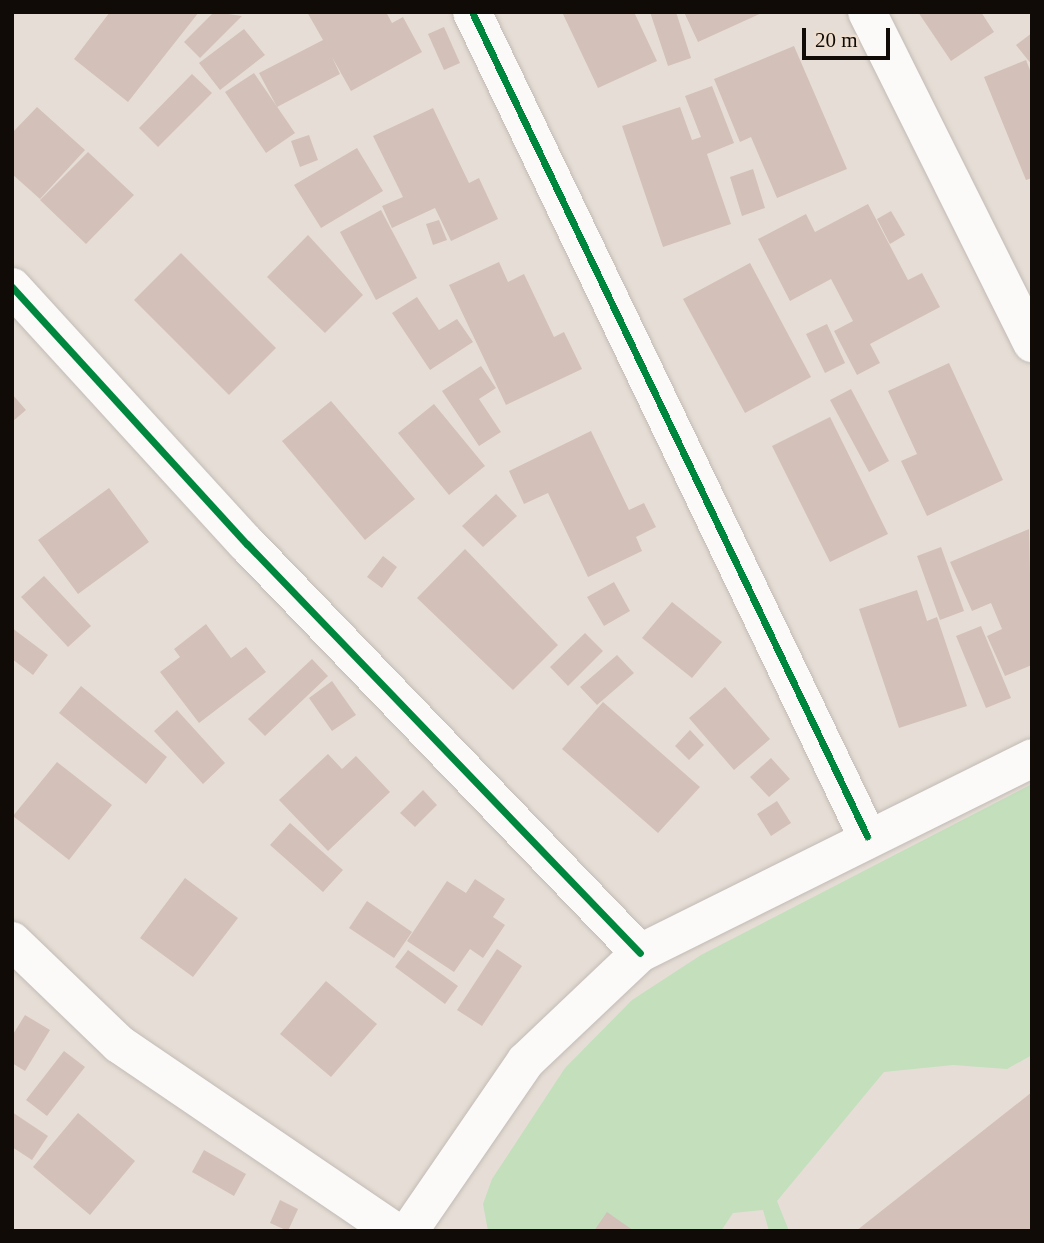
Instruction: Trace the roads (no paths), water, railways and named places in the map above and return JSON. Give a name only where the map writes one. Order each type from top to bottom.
[{"type":"street","points":[[472,12],[867,836]]},
{"type":"street","points":[[867,12],[1027,319]]},
{"type":"street","points":[[12,287],[247,544],[640,953]]},
{"type":"street","points":[[409,1231],[526,1061],[640,953],[867,836],[1032,758]]},
{"type":"street","points":[[12,941],[120,1044],[394,1231]]}]
